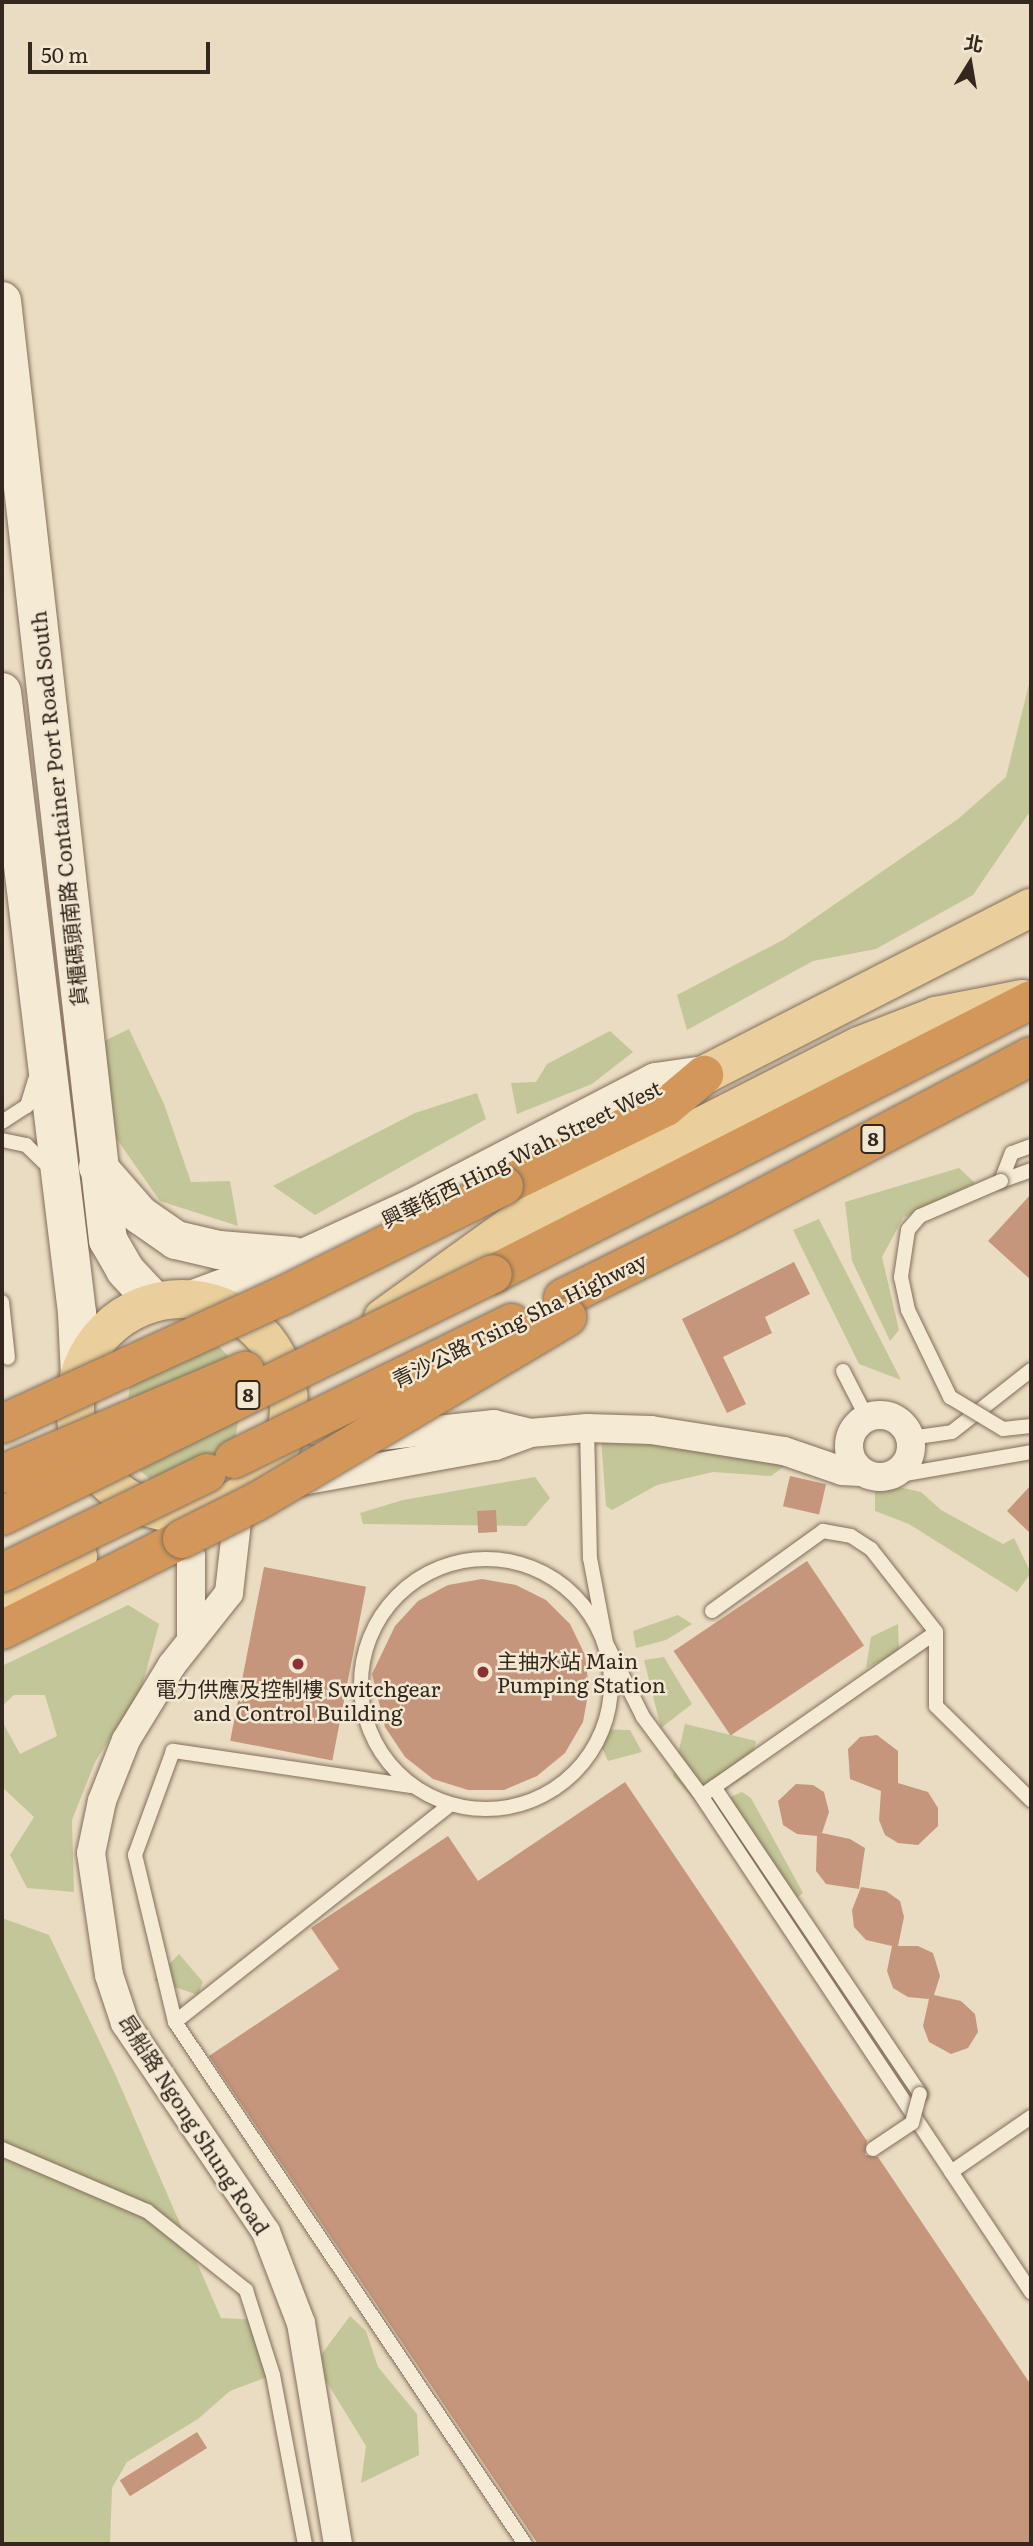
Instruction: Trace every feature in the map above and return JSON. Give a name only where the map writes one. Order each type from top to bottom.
[{"type":"highway","name":"8","points":[[2,1517],[494,1274],[1031,999]]},
{"type":"highway","name":"青沙公路 Tsing Sha Highway","points":[[2,1573],[726,1217],[1028,1057]]},
{"type":"highway","points":[[2,1424],[280,1297],[666,1107],[704,1075]]},
{"type":"highway","points":[[2,1630],[256,1502],[726,1217]]},
{"type":"highway","points":[[2,1474],[189,1394],[494,1274]]},
{"type":"main road","name":"興華街西 Hing Wah Street West","points":[[704,1075],[1031,908]]},
{"type":"main road","points":[[289,1410],[441,1273],[523,1217],[859,1045],[936,1016],[1031,999]]},
{"type":"main road","points":[[194,1298],[229,1309],[259,1330],[280,1359],[289,1410],[275,1461],[246,1492],[221,1506],[162,1510],[118,1493],[98,1474],[77,1433],[80,1377],[112,1323],[154,1301],[194,1298]]},
{"type":"main road","points":[[2,1595],[162,1510]]},
{"type":"street","name":"貨櫃碼頭南路 Container Port Road South","points":[[2,301],[108,1240],[125,1270],[154,1301]]},
{"type":"street","name":"貨櫃碼頭南路 Container Port Road South","points":[[2,692],[19,890],[43,1039],[61,1182],[80,1377]]},
{"type":"street","name":"興華街西 Hing Wah Street West","points":[[194,1298],[306,1257],[413,1208],[656,1082],[704,1075]]},
{"type":"street","points":[[98,1167],[140,1215],[176,1240],[219,1250],[306,1257]]},
{"type":"street","points":[[289,1410],[361,1438],[495,1424],[530,1433]]},
{"type":"street","points":[[246,1492],[495,1446],[530,1433],[587,1428],[650,1430],[784,1451],[842,1471],[888,1477],[909,1458],[910,1438],[898,1421],[888,1416],[860,1423],[820,1444],[784,1451]]},
{"type":"street","points":[[860,1423],[848,1447],[860,1472]]},
{"type":"street","points":[[2,1509],[28,1492],[77,1433]]},
{"type":"street","name":"昂船路 Ngong Shung Road","points":[[246,1492],[229,1593],[216,1614],[191,1639],[126,1740],[102,1801],[91,1853],[109,1975],[125,2023],[266,2232],[301,2323],[338,2544]]},
{"type":"street","points":[[162,1510],[191,1556],[191,1639]]},
{"type":"lane","points":[[2,1122],[27,1106],[43,1039]]},
{"type":"lane","points":[[2,1140],[26,1145],[61,1182]]},
{"type":"lane","points":[[1000,1181],[1012,1153],[1031,1146]]},
{"type":"lane","points":[[1031,1170],[920,1216],[908,1230],[903,1264],[908,1310],[950,1397],[975,1416],[1003,1429],[1031,1426]]},
{"type":"lane","points":[[2,1301],[8,1358]]},
{"type":"lane","points":[[910,1438],[952,1432],[1031,1370]]},
{"type":"lane","points":[[843,1371],[860,1423]]},
{"type":"lane","points":[[525,2544],[175,2022],[135,1855],[173,1751],[411,1786],[450,1805],[502,1807],[528,1802],[562,1784],[590,1756],[607,1721],[612,1682],[590,1558],[587,1428]]},
{"type":"lane","points":[[888,1477],[1031,1452]]},
{"type":"lane","points":[[712,1611],[823,1531],[851,1536],[871,1549],[936,1632],[936,1706],[1031,1800]]},
{"type":"lane","points":[[411,1786],[376,1745],[363,1715],[359,1673],[370,1631],[403,1590],[429,1570],[470,1558],[513,1560],[553,1577],[585,1606],[643,1717],[701,1796],[1031,2292]]},
{"type":"lane","points":[[701,1796],[936,1632]]},
{"type":"lane","points":[[714,1787],[920,2094],[912,2123],[873,2149]]},
{"type":"lane","points":[[175,2022],[450,1805]]},
{"type":"lane","points":[[951,2172],[1031,2117]]},
{"type":"lane","points":[[2,2149],[146,2211],[246,2290],[273,2375],[305,2544]]},
{"type":"green space","points":[[1031,676],[1031,810],[973,895],[876,949],[813,961],[687,1030],[677,995],[783,940],[958,819],[1006,777]]},
{"type":"green space","points":[[129,1029],[164,1104],[191,1182],[230,1181],[238,1226],[160,1201],[114,1135],[100,1043]]},
{"type":"green space","points":[[610,1031],[633,1052],[592,1084],[517,1114],[511,1083],[536,1082],[547,1064]]},
{"type":"green space","points":[[477,1093],[486,1119],[315,1215],[273,1186],[415,1113]]},
{"type":"green space","points":[[959,1168],[975,1183],[903,1218],[882,1257],[899,1330],[890,1341],[852,1261],[845,1202]]},
{"type":"green space","points":[[819,1219],[901,1380],[859,1364],[793,1230]]},
{"type":"green space","points":[[215,1342],[230,1358],[239,1416],[233,1452],[159,1487],[137,1468],[127,1416],[130,1381]]},
{"type":"green space","points":[[601,1438],[681,1446],[789,1463],[771,1476],[713,1472],[657,1485],[612,1510],[606,1506]]},
{"type":"green space","points":[[535,1477],[550,1498],[526,1526],[363,1524],[360,1513],[403,1500]]},
{"type":"green space","points":[[890,1485],[921,1492],[941,1510],[1003,1544],[1014,1538],[1031,1573],[1017,1592],[909,1524],[875,1511],[875,1490]]},
{"type":"green space","points":[[128,1605],[159,1624],[141,1690],[95,1762],[72,1820],[74,1892],[27,1888],[10,1855],[34,1817],[2,1787],[2,1721],[20,1754],[57,1736],[45,1695],[14,1695],[2,1706],[2,1666]]},
{"type":"green space","points":[[678,1615],[692,1624],[666,1640],[636,1648],[633,1631]]},
{"type":"green space","points":[[898,1624],[899,1652],[866,1668],[871,1637]]},
{"type":"green space","points":[[664,1657],[692,1704],[661,1728],[644,1660]]},
{"type":"green space","points":[[685,1724],[756,1741],[748,1775],[699,1805],[673,1776]]},
{"type":"green space","points":[[593,1729],[630,1730],[642,1752],[608,1761]]},
{"type":"green space","points":[[742,1792],[751,1798],[803,1893],[788,1905],[722,1840],[718,1802]]},
{"type":"green space","points":[[2,1918],[49,1935],[116,2076],[221,2318],[262,2320],[273,2375],[230,2391],[198,2419],[127,2462],[112,2488],[110,2544],[2,2544]]},
{"type":"green space","points":[[179,1954],[203,1982],[198,1995],[154,1980]]},
{"type":"green space","points":[[350,2316],[366,2331],[378,2367],[417,2414],[419,2455],[361,2483],[366,2446],[315,2363]]},
{"type":"building","points":[[1031,1194],[1031,1280],[988,1241]]},
{"type":"building","points":[[794,1262],[810,1294],[765,1317],[772,1333],[723,1357],[746,1404],[727,1413],[682,1319]]},
{"type":"building","points":[[790,1476],[826,1484],[819,1515],[783,1506]]},
{"type":"building","points":[[1031,1485],[1031,1534],[1007,1511]]},
{"type":"building","points":[[496,1510],[497,1532],[478,1533],[477,1511]]},
{"type":"building","points":[[807,1561],[864,1646],[731,1736],[674,1651]]},
{"type":"building","name":"電力供應及控制樓 Switchgear and Control Building","points":[[264,1567],[366,1587],[332,1761],[230,1741]]},
{"type":"building","name":"主抽水站 Main Pumping Station","points":[[482,1579],[516,1585],[546,1600],[570,1624],[585,1655],[589,1689],[583,1722],[565,1753],[537,1776],[504,1790],[468,1790],[433,1779],[405,1757],[385,1727],[372,1674],[395,1626],[418,1601],[448,1585]]},
{"type":"building","points":[[877,1735],[898,1751],[898,1783],[928,1792],[938,1808],[938,1826],[918,1845],[898,1843],[885,1835],[879,1820],[881,1791],[850,1779],[848,1749],[860,1737]]},
{"type":"building","points":[[625,1782],[867,2141],[865,2155],[878,2157],[1031,2385],[1031,2544],[538,2544],[209,2056],[339,1969],[311,1928],[448,1836],[478,1881]]},
{"type":"building","points":[[796,1784],[813,1785],[824,1792],[829,1812],[822,1833],[850,1839],[865,1848],[859,1889],[826,1884],[816,1871],[817,1836],[797,1834],[783,1825],[778,1801]]},
{"type":"building","points":[[861,1887],[886,1891],[900,1901],[904,1917],[898,1946],[918,1946],[933,1953],[940,1976],[934,1995],[961,2001],[975,2014],[978,2032],[968,2048],[951,2054],[929,2042],[923,2026],[929,1999],[908,1997],[893,1988],[887,1971],[892,1946],[866,1940],[854,1927],[852,1910]]},
{"type":"building","points":[[197,2432],[207,2448],[130,2496],[120,2480]]},
{"type":"place","name":"電力供應及控制樓 Switchgear and Control Building","points":[[298,1664]]},
{"type":"place","name":"主抽水站 Main Pumping Station","points":[[483,1672]]}]
